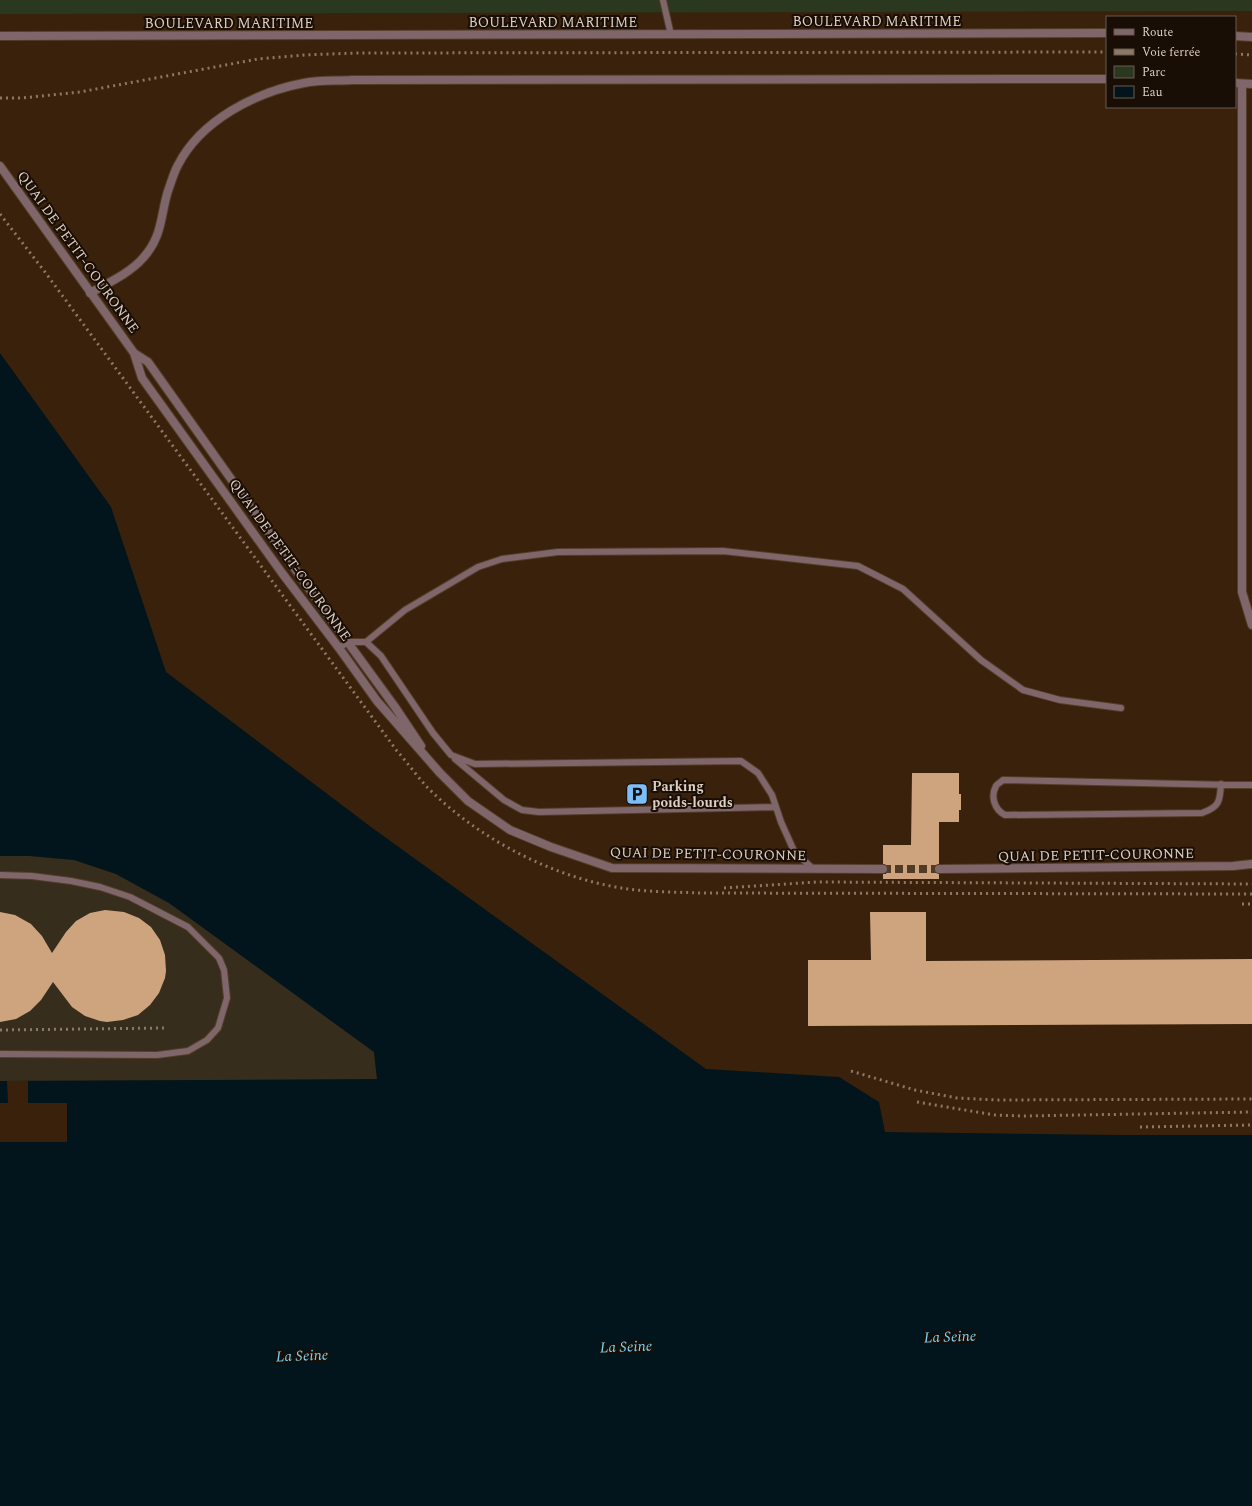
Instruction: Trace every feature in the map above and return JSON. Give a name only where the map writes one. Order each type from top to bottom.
[{"type":"street","name":"BOULEVARD MARITIME","points":[[0,36],[1106,33]]},
{"type":"street","points":[[1236,36],[1252,37]]},
{"type":"street","points":[[90,293],[130,269],[143,259],[155,243],[162,222],[168,192],[178,165],[191,146],[211,125],[242,104],[272,90],[305,82],[368,80],[893,78],[1106,80]]},
{"type":"street","points":[[1252,84],[1239,84],[1242,592],[1252,625]]},
{"type":"street","name":"QUAI DE PETIT-COURONNE","points":[[0,166],[134,353],[142,378],[282,573],[377,701],[440,773],[468,801],[510,830],[551,847],[612,868],[883,869]]},
{"type":"street","name":"QUAI DE PETIT-COURONNE","points":[[134,353],[148,362],[395,707],[440,773]]},
{"type":"street","name":"QUAI DE PETIT-COURONNE","points":[[939,869],[1233,866],[1252,864]]},
{"type":"lane","points":[[663,0],[671,34]]},
{"type":"lane","points":[[339,648],[348,642],[366,642],[405,610],[478,567],[502,559],[558,552],[723,551],[858,566],[903,589],[981,660],[1023,690],[1060,700],[1122,708]]},
{"type":"lane","points":[[366,642],[381,656],[433,733],[451,756],[504,800],[522,810],[539,812],[776,807]]},
{"type":"lane","points":[[451,756],[475,764],[741,761],[758,773],[772,795],[780,822],[794,851],[813,869]]},
{"type":"lane","points":[[1221,784],[1218,804],[1212,810],[1202,813],[1005,815],[1000,812],[993,798],[996,786],[1003,780],[1221,784],[1252,785]]},
{"type":"lane","points":[[0,875],[32,876],[71,881],[100,887],[130,897],[188,927],[219,958],[224,970],[227,998],[218,1028],[207,1040],[188,1051],[157,1055],[0,1054]]},
{"type":"shaded area","points":[[0,856],[30,856],[74,860],[116,874],[169,903],[374,1052],[377,1080],[0,1081]]},
{"type":"green space","points":[[0,0],[1252,0],[1252,11],[0,14]]},
{"type":"water","name":"La Seine","points":[[0,353],[111,507],[166,672],[371,827],[706,1069],[839,1077],[879,1102],[885,1132],[1252,1135],[1252,1506],[0,1506],[0,1081],[377,1079],[374,1052],[169,903],[116,874],[74,860],[30,856],[0,856]]},
{"type":"pier","points":[[7,1081],[28,1081],[28,1103],[67,1103],[67,1142],[0,1142],[0,1103],[8,1103]]},
{"type":"building","points":[[912,773],[959,773],[961,810],[959,810],[959,822],[939,822],[939,864],[936,865],[934,869],[935,872],[939,874],[939,879],[883,879],[883,874],[886,874],[888,866],[883,864],[883,845],[911,845]]},
{"type":"building","points":[[105,910],[124,912],[139,918],[151,927],[160,940],[165,955],[165,978],[159,993],[150,1005],[138,1015],[123,1020],[107,1022],[100,1021],[85,1016],[72,1007],[53,982],[41,1000],[30,1011],[16,1019],[0,1022],[0,912],[15,915],[31,924],[42,936],[52,953],[66,932],[76,921],[90,913]]},
{"type":"building","points":[[870,912],[926,912],[926,961],[1252,959],[1252,1024],[808,1026],[808,960],[871,960]]},
{"type":"tunnel","points":[[883,869],[939,869]]},
{"type":"railway","points":[[0,98],[22,98],[80,92],[258,59],[304,55],[356,53],[1106,52]]},
{"type":"railway","points":[[1236,54],[1252,55]]},
{"type":"railway","points":[[0,214],[45,272],[397,751],[426,786],[447,805],[469,823],[519,854],[546,866],[600,884],[628,889],[654,891],[698,893],[1252,894]]},
{"type":"railway","points":[[724,888],[817,882],[1252,884]]},
{"type":"railway","points":[[1242,904],[1252,904]]},
{"type":"railway","points":[[0,1030],[165,1028]]},
{"type":"railway","points":[[851,1071],[915,1090],[957,1098],[996,1100],[1252,1099]]},
{"type":"railway","points":[[917,1102],[995,1115],[1023,1116],[1252,1112]]},
{"type":"railway","points":[[1140,1127],[1252,1125]]},
{"type":"place","name":"Parking poids-lourds","points":[[637,794]]}]
